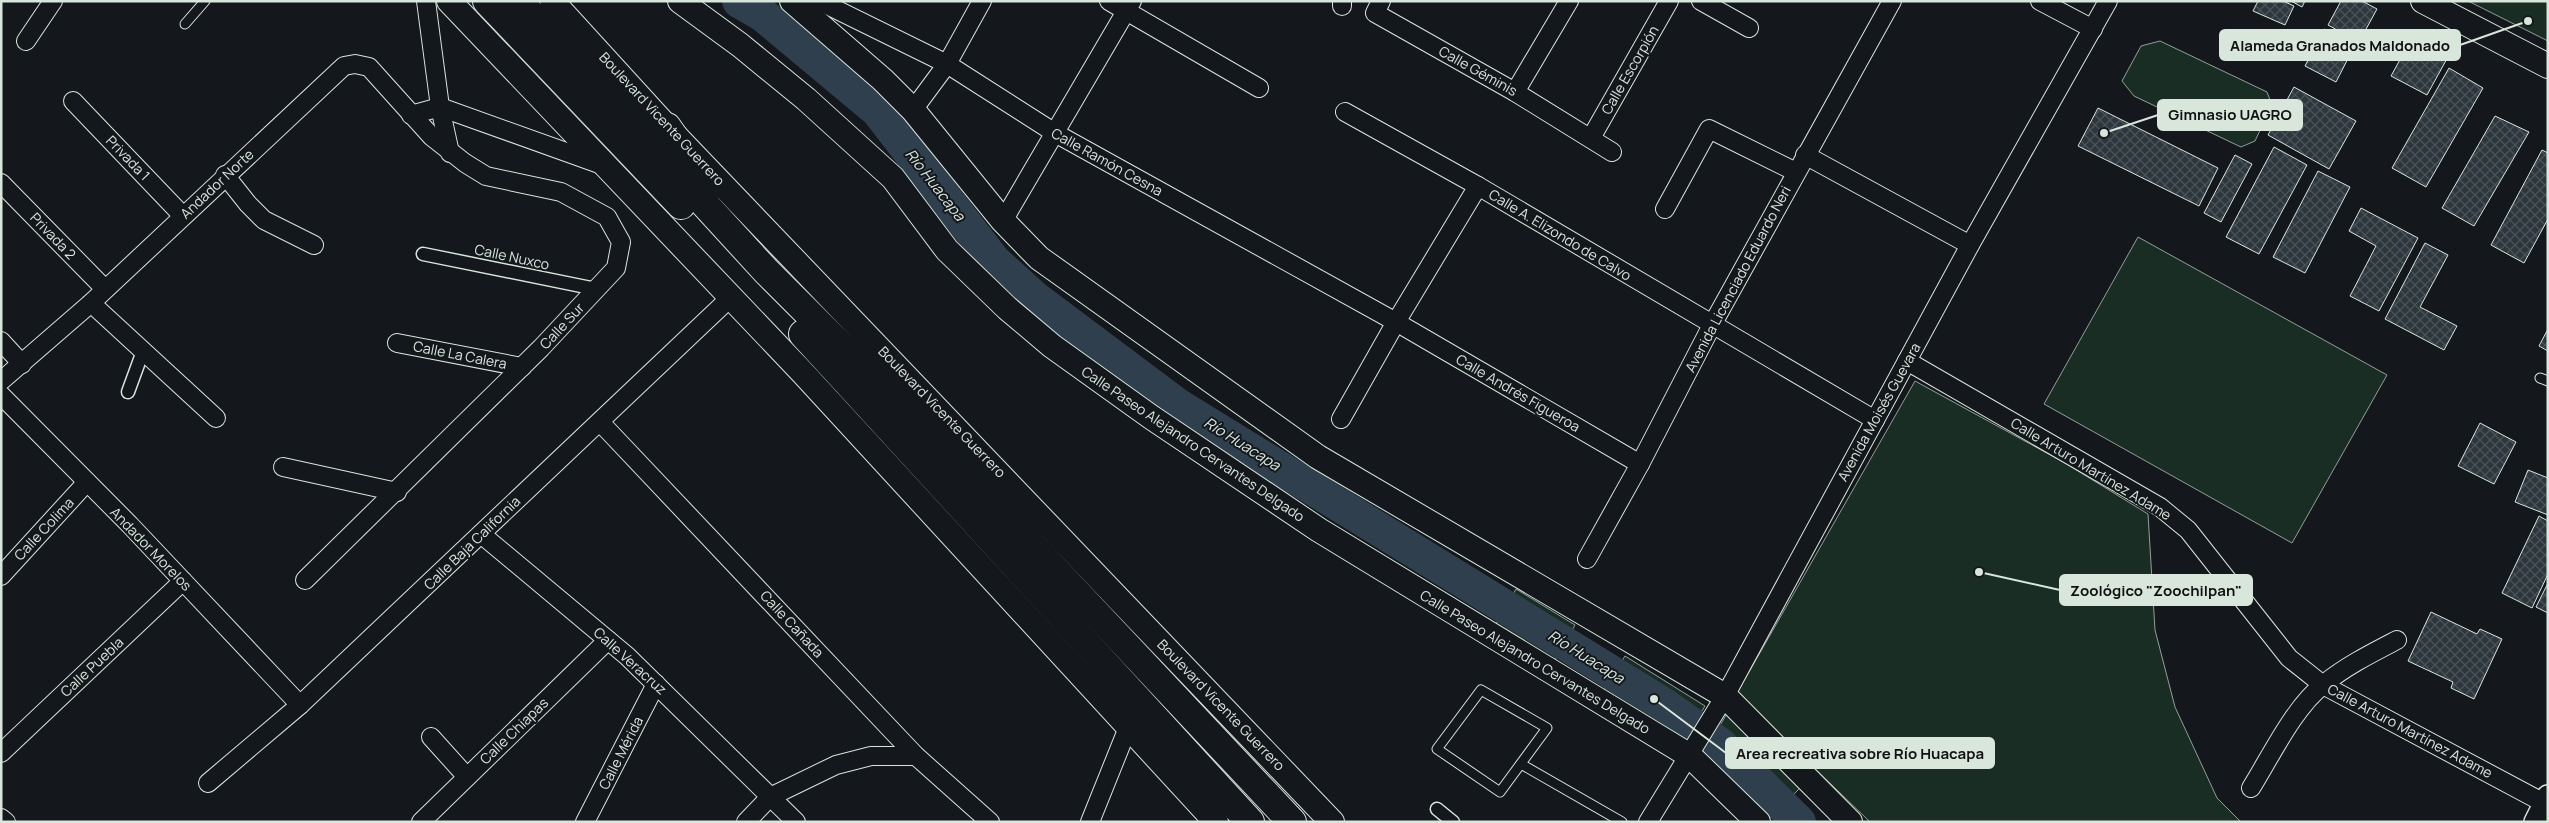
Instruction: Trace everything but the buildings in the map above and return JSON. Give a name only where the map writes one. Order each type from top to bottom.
[{"type":"highway","points":[[487,1],[819,350],[1250,822]]},
{"type":"highway","name":"Boulevard Vicente Guerrero","points":[[519,1],[766,271],[906,411],[1292,822]]},
{"type":"highway","points":[[667,127],[766,271]]},
{"type":"main road","points":[[449,1],[731,297],[1129,725],[1216,822]]},
{"type":"main road","name":"Boulevard Vicente Guerrero","points":[[552,1],[667,127],[1332,822]]},
{"type":"main road","name":"Calle Paseo Alejandro Cervantes Delgado","points":[[680,1],[740,45],[835,125],[893,178],[947,250],[1000,302],[1092,375],[1319,530],[1690,756],[1758,822]]},
{"type":"main road","points":[[2423,1],[2548,66]]},
{"type":"main road","points":[[807,4],[913,110],[1003,221],[1039,258],[1318,457],[1725,697],[1850,822]]},
{"type":"street","points":[[26,41],[53,1]]},
{"type":"street","points":[[426,1],[440,107],[450,153]]},
{"type":"street","points":[[913,110],[947,64],[982,1]]},
{"type":"street","points":[[1109,1],[1129,6],[1259,88]]},
{"type":"street","name":"Calle Géminis","points":[[1381,1],[1375,13],[1515,92],[1612,152]]},
{"type":"street","points":[[1515,92],[1569,1]]},
{"type":"street","name":"Calle Escorpión","points":[[1591,138],[1669,1]]},
{"type":"street","points":[[1701,1],[1749,28]]},
{"type":"street","name":"Avenida Licenciado Eduardo Neri","points":[[1587,559],[1640,464],[1712,325],[1892,1]]},
{"type":"street","points":[[2040,1],[2093,29]]},
{"type":"street","name":"Avenida Moisés Guevara","points":[[1648,822],[1725,697],[1970,245],[2108,1]]},
{"type":"street","name":"Calle Ramón Cesna","points":[[807,4],[947,64],[1055,133],[1396,322]]},
{"type":"street","points":[[1003,221],[1129,6]]},
{"type":"street","name":"Andador Norte","points":[[1,381],[91,303],[344,66],[355,64],[369,66],[411,115]]},
{"type":"street","name":"Privada 1","points":[[73,101],[183,216]]},
{"type":"street","points":[[411,115],[440,107],[606,166]]},
{"type":"street","points":[[1344,112],[1478,186]]},
{"type":"street","name":"Calle Sur","points":[[305,580],[397,492],[522,367],[616,268],[620,242],[607,217],[562,192],[486,176],[450,153],[411,115]]},
{"type":"street","points":[[1665,208],[1709,129],[1796,172]]},
{"type":"street","points":[[1805,155],[1970,245]]},
{"type":"street","points":[[225,176],[264,220],[314,245]]},
{"type":"street","name":"Privada 2","points":[[1,183],[105,289]]},
{"type":"street","name":"Calle A. Elizondo de Calvo","points":[[1341,419],[1396,322],[1478,186],[1875,420]]},
{"type":"street","name":"Calle Nuxco","points":[[423,254],[596,289]]},
{"type":"street","name":"Calle Baja California","points":[[208,783],[300,705],[731,297]]},
{"type":"street","points":[[91,303],[216,418]]},
{"type":"street","name":"Calle Andrés Figueroa","points":[[1396,322],[1640,464]]},
{"type":"street","points":[[1,341],[22,364]]},
{"type":"street","name":"Calle La Calera","points":[[397,343],[522,367]]},
{"type":"street","points":[[128,392],[143,351]]},
{"type":"street","name":"Calle Arturo Martínez Adame","points":[[1907,361],[2160,507],[2188,530],[2289,658],[2322,685],[2542,807]]},
{"type":"street","name":"Andador Morelos","points":[[1,395],[183,581],[300,705]]},
{"type":"street","name":"Calle Cañada","points":[[600,422],[916,756],[990,822]]},
{"type":"street","points":[[283,466],[397,492]]},
{"type":"street","name":"Calle Colima","points":[[1,576],[87,482]]},
{"type":"street","name":"Calle Veracruz","points":[[481,534],[608,640],[656,684],[796,822]]},
{"type":"street","name":"Calle Puebla","points":[[1,753],[183,581]]},
{"type":"street","name":"Calle Chiapas","points":[[421,822],[608,640]]},
{"type":"street","points":[[2251,788],[2300,710],[2322,685],[2358,661],[2396,640]]},
{"type":"street","name":"Calle Mérida","points":[[585,822],[656,684]]},
{"type":"street","points":[[1090,822],[1129,725]]},
{"type":"street","points":[[431,737],[467,776]]},
{"type":"street","points":[[746,822],[770,797],[836,765],[871,756],[916,756]]},
{"type":"street","points":[[1437,809],[1453,822]]},
{"type":"street","points":[[1,818],[6,822]]},
{"type":"lane","points":[[185,24],[204,1]]},
{"type":"lane","points":[[1481,690],[1547,728],[1521,764],[1500,792],[1438,749],[1481,690]]},
{"type":"lane","points":[[1521,764],[1622,822]]},
{"type":"green space","points":[[2468,1],[2548,1],[2548,41]]},
{"type":"green space","points":[[2160,41],[2267,92],[2272,105],[2255,141],[2241,147],[2134,96],[2122,81],[2141,46]]},
{"type":"green space","points":[[2138,237],[2387,375],[2292,543],[2044,404]]},
{"type":"green space","points":[[1915,381],[2065,463],[2148,514],[2155,630],[2175,707],[2217,798],[2241,822],[1870,822],[1737,693]]},
{"type":"green space","points":[[1516,589],[1575,625],[1555,660],[1496,624]]},
{"type":"green space","points":[[1625,656],[1705,706],[1683,741],[1603,692]]},
{"type":"green space","points":[[1726,715],[1801,787],[1767,821],[1701,759]]},
{"type":"waterway","name":"Río Huacapa","points":[[739,1],[763,15],[878,111],[994,261],[1035,298],[1179,406],[1666,706],[1721,745],[1799,822]]},
{"type":"place","name":"Alameda Granados Maldonado","points":[[2528,21]]},
{"type":"place","name":"Gimnasio UAGRO","points":[[2104,133]]},
{"type":"place","name":"Zoológico \"Zoochilpan\"","points":[[1979,572]]},
{"type":"place","name":"Area recreativa sobre Río Huacapa","points":[[1654,699]]}]
